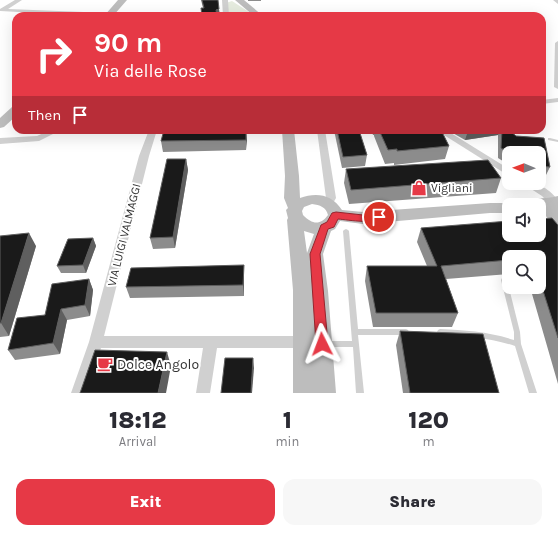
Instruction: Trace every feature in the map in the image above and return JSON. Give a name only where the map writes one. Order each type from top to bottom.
[{"type":"main road","points":[[112,12],[123,0]]},
{"type":"main road","points":[[239,0],[254,12]]},
{"type":"main road","points":[[0,124],[12,114]]},
{"type":"main road","points":[[288,134],[292,176],[292,198],[295,213],[302,290],[304,393]]},
{"type":"main road","points":[[292,176],[299,189],[311,199]]},
{"type":"main road","points":[[295,213],[299,203],[311,199],[317,199],[329,215]]},
{"type":"main road","points":[[295,213],[304,226],[311,228],[329,215],[363,218],[502,207]]},
{"type":"main road","points":[[325,393],[315,254],[329,215]]},
{"type":"street","points":[[1,11],[19,0]]},
{"type":"street","points":[[224,0],[226,12]]},
{"type":"street","points":[[1,11],[22,12]]},
{"type":"street","points":[[558,43],[558,87]]},
{"type":"street","points":[[546,102],[558,100]]},
{"type":"street","points":[[0,142],[39,138],[48,134]]},
{"type":"street","name":"VIA LUIGI VALMAGGI","points":[[78,393],[96,342],[144,156],[152,134]]},
{"type":"street","points":[[322,134],[331,198],[329,215]]},
{"type":"street","points":[[446,134],[502,169]]},
{"type":"street","points":[[539,190],[546,194],[554,206]]},
{"type":"street","points":[[96,342],[303,342],[322,344]]},
{"type":"street","points":[[203,393],[211,342]]},
{"type":"lane","points":[[550,139],[558,141]]},
{"type":"lane","points":[[346,231],[360,393]]},
{"type":"lane","points":[[508,294],[517,332],[518,344],[533,393]]},
{"type":"lane","points":[[355,332],[414,332]]},
{"type":"lane","points":[[436,332],[471,333],[518,344]]},
{"type":"lane","points":[[322,344],[356,344]]},
{"type":"shaded area","points":[[232,1],[249,12],[228,12],[226,3]]},
{"type":"building","points":[[202,0],[218,0],[219,9],[216,10],[216,12],[202,12],[201,8],[204,8]]},
{"type":"building","points":[[163,134],[246,134],[246,140],[161,141]]},
{"type":"building","points":[[338,134],[360,134],[367,155],[343,157]]},
{"type":"building","points":[[381,134],[443,134],[449,146],[397,151],[397,149],[388,150]]},
{"type":"building","points":[[502,134],[544,138],[546,146],[502,146],[502,149]]},
{"type":"building","points":[[546,148],[550,167],[546,167]]},
{"type":"building","points":[[167,159],[186,159],[173,237],[150,238]]},
{"type":"building","points":[[488,160],[501,178],[351,190],[346,169]]},
{"type":"building","points":[[546,218],[552,218],[558,225],[558,338],[544,294],[546,294],[546,250],[502,250],[502,261],[441,266],[458,313],[376,313],[367,266],[437,266],[421,228],[502,222],[502,242],[546,242]]},
{"type":"building","points":[[29,233],[1,323],[0,323],[0,236]]},
{"type":"building","points":[[93,238],[83,265],[57,266],[68,239]]},
{"type":"building","points":[[244,265],[243,285],[126,287],[131,268]]},
{"type":"building","points":[[89,279],[85,305],[61,309],[53,343],[8,350],[17,318],[45,315],[52,284]]},
{"type":"building","points":[[400,331],[483,334],[499,393],[410,393]]},
{"type":"building","points":[[95,350],[167,352],[158,393],[80,393]]},
{"type":"building","points":[[225,358],[253,358],[251,393],[221,393]]},
{"type":"place","name":"Vigliani","points":[[419,188]]},
{"type":"place","name":"Dolce Angolo","points":[[105,364]]},
{"type":"route","points":[[322,344],[315,254],[324,227],[330,224],[336,215],[363,218],[379,217]]}]
